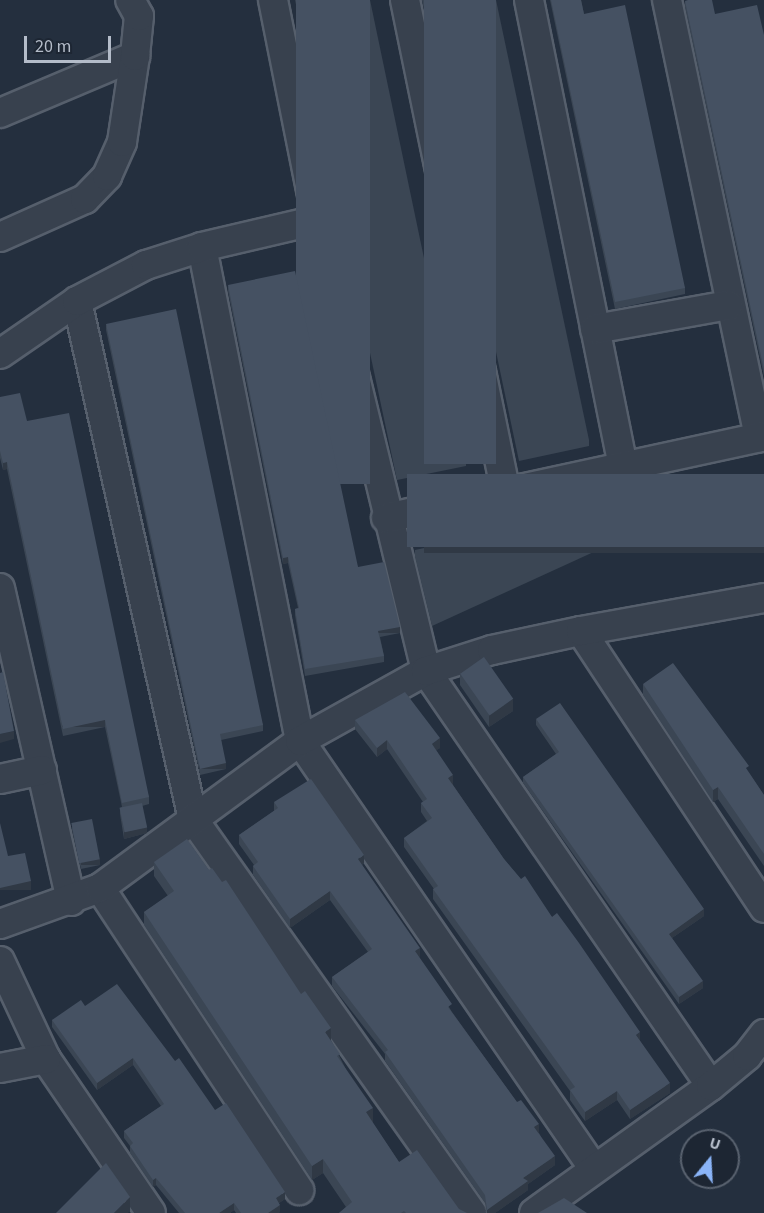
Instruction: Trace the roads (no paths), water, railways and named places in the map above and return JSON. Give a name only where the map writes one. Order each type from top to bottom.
[{"type":"street","points":[[0,237],[85,199],[107,176],[122,142],[135,56],[139,16],[130,0]]},
{"type":"street","points":[[273,0],[317,220],[387,518],[426,671],[711,1086]]},
{"type":"street","points":[[405,0],[506,494]]},
{"type":"street","points":[[529,0],[623,465]]},
{"type":"street","points":[[387,518],[506,494],[623,465],[762,436],[729,305],[668,0]]},
{"type":"street","points":[[0,113],[135,56]]},
{"type":"street","points":[[0,354],[77,301],[146,264],[202,247],[317,220]]},
{"type":"street","points":[[202,247],[300,741],[594,1169]]},
{"type":"street","points":[[77,301],[193,819],[472,1213]]},
{"type":"street","points":[[594,329],[729,305]]},
{"type":"street","points":[[0,588],[71,901]]},
{"type":"street","points":[[0,924],[71,901],[100,888],[300,741],[426,671],[492,650],[581,631],[762,603]]},
{"type":"street","points":[[581,631],[764,908]]},
{"type":"street","points":[[0,779],[42,770]]},
{"type":"street","points":[[100,888],[299,1190]]},
{"type":"street","points":[[0,962],[46,1059],[151,1213]]},
{"type":"street","points":[[534,1213],[711,1086],[747,1056],[764,1034]]},
{"type":"street","points":[[0,1068],[46,1059]]}]
